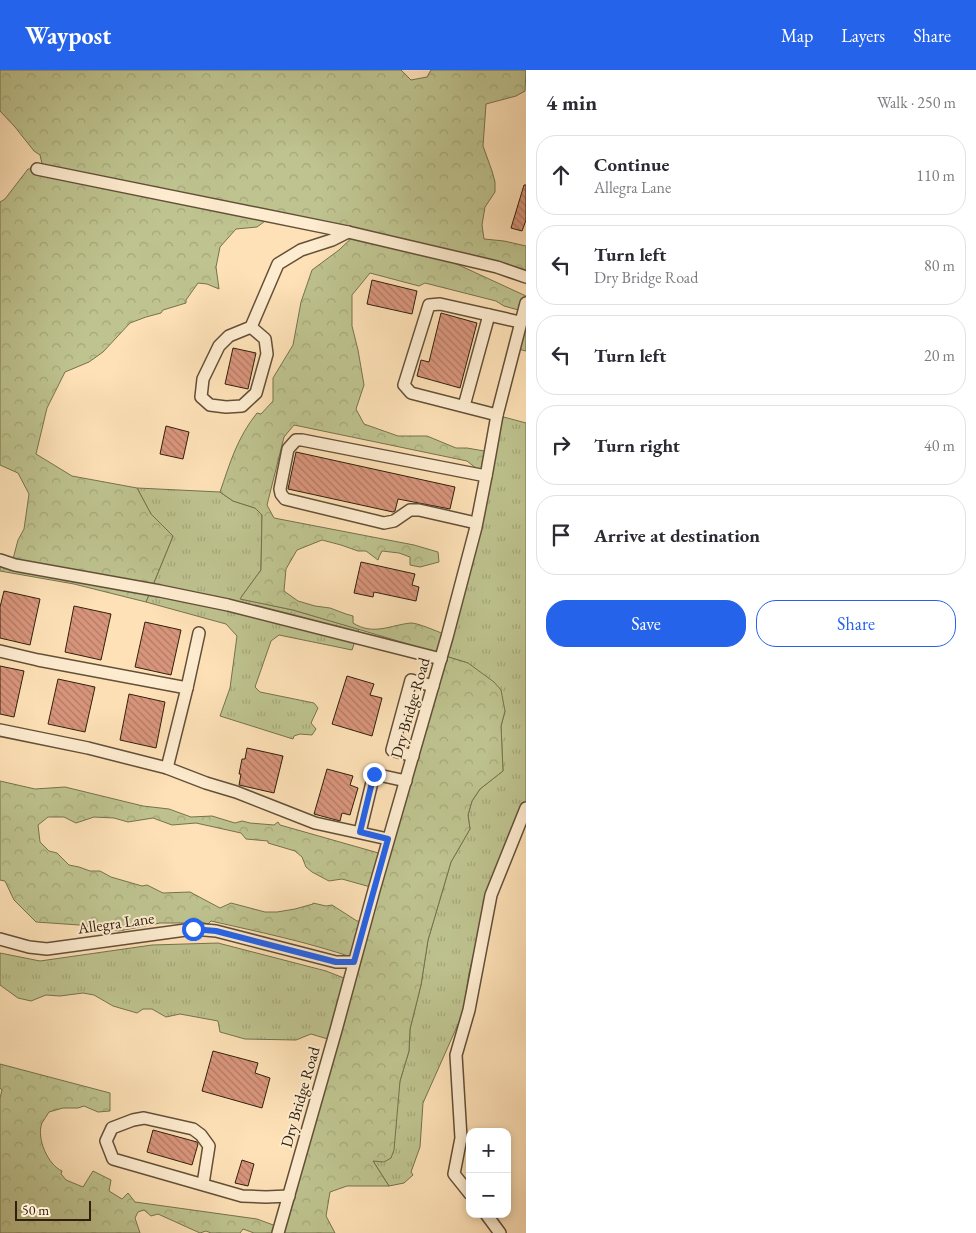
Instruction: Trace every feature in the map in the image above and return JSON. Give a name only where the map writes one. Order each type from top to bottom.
[{"type":"street","points":[[37,169],[348,232],[497,267],[526,277]]},
{"type":"street","points":[[251,327],[265,339],[267,354],[256,393],[242,406],[210,405],[201,397],[203,378],[219,346],[229,336],[251,327],[278,264],[300,250],[332,240],[348,232]]},
{"type":"street","name":"Dry Bridge Road","points":[[278,1233],[388,839],[441,659],[476,523],[497,414],[526,303]]},
{"type":"street","points":[[497,414],[411,393],[404,385],[428,305],[440,304],[520,322]]},
{"type":"street","points":[[468,407],[493,316]]},
{"type":"street","points":[[476,523],[419,510],[410,510],[394,522],[384,524],[285,499],[280,489],[288,449],[296,440],[302,440],[486,476]]},
{"type":"street","points":[[0,560],[14,565],[228,605],[441,659]]},
{"type":"street","points":[[167,768],[199,633]]},
{"type":"street","points":[[0,651],[187,688]]},
{"type":"street","points":[[413,756],[392,750],[412,680],[433,686]]},
{"type":"street","points":[[0,730],[88,748],[167,768],[236,792],[315,823],[388,839]]},
{"type":"street","points":[[360,832],[374,774],[406,781]]},
{"type":"street","points":[[466,1189],[454,1174],[461,1138],[456,1055],[469,1010],[490,895],[526,808]]},
{"type":"street","name":"Allegra Lane","points":[[0,939],[29,947],[47,949],[193,929],[216,931],[336,962],[354,962]]},
{"type":"street","points":[[203,1184],[209,1146],[193,1128],[144,1118],[112,1128],[106,1141],[113,1159],[242,1196],[266,1198],[289,1196]]},
{"type":"street","points":[[489,1218],[500,1233]]},
{"type":"green space","points":[[0,70],[401,70],[411,80],[427,77],[431,70],[526,70],[525,91],[516,96],[486,104],[483,146],[495,182],[495,192],[485,207],[482,225],[484,239],[526,246],[526,275],[424,249],[526,296],[526,351],[514,348],[522,311],[504,306],[496,301],[425,283],[419,286],[370,273],[352,295],[352,326],[364,385],[356,409],[364,424],[398,436],[427,436],[456,448],[490,452],[482,473],[467,461],[294,425],[284,437],[267,505],[274,518],[414,545],[438,552],[439,562],[420,567],[410,565],[410,557],[399,553],[382,551],[378,560],[366,551],[358,551],[322,540],[297,550],[286,569],[284,591],[298,601],[330,608],[353,616],[353,623],[368,629],[382,629],[411,623],[444,634],[442,654],[293,610],[240,599],[261,570],[262,515],[255,508],[233,501],[220,492],[244,432],[257,413],[261,414],[273,401],[273,378],[293,345],[301,302],[312,270],[339,250],[356,234],[272,216],[257,227],[236,229],[220,247],[216,267],[219,289],[207,284],[198,283],[186,300],[186,303],[130,323],[103,352],[89,362],[65,372],[47,408],[36,454],[72,476],[137,488],[151,514],[173,536],[146,602],[74,584],[0,571],[0,557],[13,559],[18,540],[24,529],[29,494],[18,473],[0,465],[0,202],[5,199],[28,169],[43,168],[40,155],[34,151],[0,111]]},
{"type":"green space","points":[[500,416],[526,423],[526,810],[476,945],[469,973],[463,1013],[423,1103],[420,1147],[411,1172],[413,1175],[404,1183],[389,1186],[373,1161],[384,1161],[400,1081],[409,1051],[410,1029],[421,985],[428,940],[451,862],[470,829],[468,815],[472,801],[480,789],[503,771],[501,726],[505,711],[468,663],[442,655]]},
{"type":"green space","points":[[137,488],[220,492],[233,501],[255,508],[262,515],[261,570],[241,599],[293,610],[359,629],[352,650],[279,635],[271,641],[255,687],[260,692],[314,703],[318,708],[311,723],[316,729],[312,735],[300,734],[294,736],[293,739],[220,716],[230,688],[237,636],[226,624],[146,602],[173,536],[151,514]]},
{"type":"green space","points":[[442,655],[468,663],[494,682],[501,690],[505,711],[501,726],[503,771],[480,789],[472,801],[468,815],[470,829],[451,862],[428,940],[421,985],[410,1029],[409,1051],[400,1081],[394,1150],[391,1158],[384,1162],[373,1161],[389,1186],[347,1186],[330,1192],[326,1216],[335,1233],[254,1233],[243,1229],[240,1233],[211,1233],[206,1231],[200,1233],[158,1214],[151,1216],[144,1210],[138,1212],[135,1218],[140,1233],[0,1233],[0,1098],[2,1090],[0,1088],[0,1064],[110,1093],[110,1111],[98,1112],[84,1106],[63,1108],[49,1112],[42,1123],[41,1136],[44,1150],[52,1163],[62,1171],[61,1174],[66,1180],[83,1187],[93,1171],[111,1180],[109,1191],[122,1199],[128,1193],[135,1202],[257,1219],[276,1226],[354,958],[301,942],[211,921],[208,924],[195,920],[189,923],[160,923],[119,931],[79,925],[36,922],[14,900],[5,881],[0,880],[0,781],[35,789],[65,787],[143,806],[169,809],[191,817],[212,816],[235,823],[242,821],[274,825],[278,822],[280,825],[382,854]],"holes":[[[48,817],[64,817],[76,823],[94,817],[114,818],[128,822],[153,818],[172,825],[196,823],[241,833],[246,839],[268,841],[268,843],[295,851],[302,857],[306,867],[329,881],[342,879],[374,888],[364,922],[357,921],[332,905],[326,906],[313,903],[277,912],[265,912],[231,903],[220,908],[190,892],[163,893],[147,885],[142,886],[111,877],[100,871],[90,871],[69,865],[57,853],[49,851],[40,842],[38,825]]]},
{"type":"green space","points":[[218,943],[326,971],[349,980],[331,1040],[311,1034],[296,1040],[245,1039],[220,1032],[218,1021],[180,1014],[166,1017],[152,1009],[143,1009],[137,1013],[113,1006],[94,995],[83,993],[60,996],[46,995],[31,1001],[18,998],[0,985],[0,953],[40,961],[152,945]]},
{"type":"building","points":[[524,185],[526,185],[526,220],[522,231],[511,228]]},
{"type":"building","points":[[372,280],[417,291],[412,314],[367,304]]},
{"type":"building","points":[[441,313],[477,323],[460,388],[417,376],[421,360],[429,362]]},
{"type":"building","points":[[233,348],[256,353],[248,389],[225,384]]},
{"type":"building","points":[[166,426],[189,432],[183,459],[160,454]]},
{"type":"building","points":[[296,452],[455,487],[450,509],[398,499],[395,511],[393,512],[288,489]]},
{"type":"building","points":[[361,562],[415,574],[412,585],[419,587],[416,601],[374,592],[373,597],[354,593]]},
{"type":"building","points":[[4,591],[40,599],[30,645],[0,638],[0,607]]},
{"type":"building","points":[[74,606],[111,614],[101,660],[65,652]]},
{"type":"building","points":[[145,622],[181,630],[171,675],[135,667]]},
{"type":"building","points":[[0,666],[24,671],[14,717],[0,714]]},
{"type":"building","points":[[347,676],[374,684],[370,695],[382,698],[372,736],[332,724]]},
{"type":"building","points":[[58,679],[95,687],[85,732],[48,724]]},
{"type":"building","points":[[129,694],[165,702],[156,748],[120,740]]},
{"type":"building","points":[[247,748],[283,756],[274,793],[239,785],[242,759],[245,759]]},
{"type":"building","points":[[327,769],[353,776],[350,785],[358,788],[350,815],[342,813],[340,821],[314,814]]},
{"type":"building","points":[[213,1051],[258,1063],[255,1073],[270,1078],[262,1108],[202,1091]]},
{"type":"building","points":[[153,1130],[197,1142],[192,1165],[147,1152]]},
{"type":"building","points":[[242,1160],[254,1164],[248,1186],[235,1183]]},
{"type":"route","points":[[193,929],[216,931],[336,962],[354,962],[388,839],[360,832],[374,774]]}]
